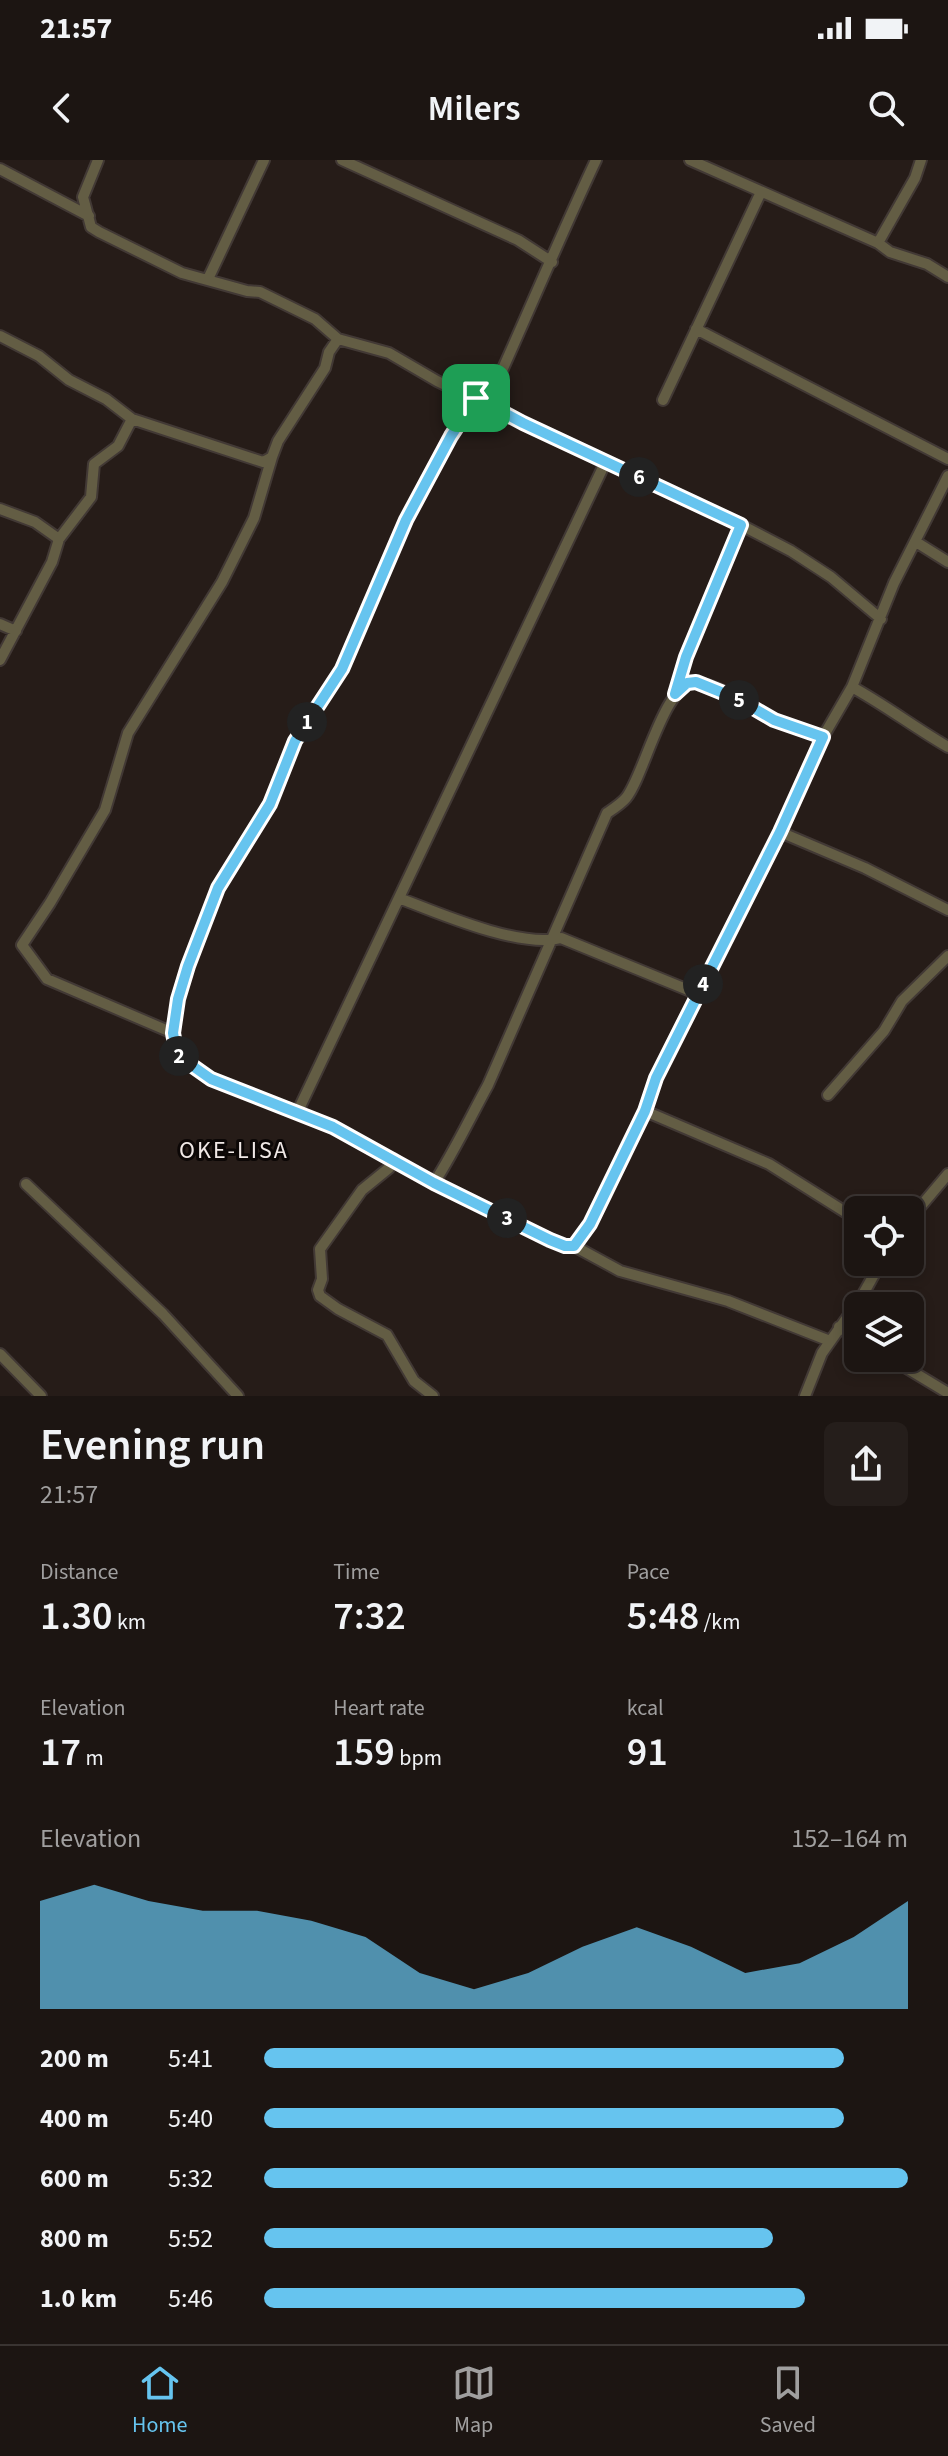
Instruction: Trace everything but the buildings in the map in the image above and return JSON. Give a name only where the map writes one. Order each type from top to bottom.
[{"type":"street","points":[[98,160],[83,197],[91,227],[99,232],[182,273],[260,292],[315,319],[338,339],[389,353],[437,381],[741,525],[791,551],[831,577],[881,619]]},
{"type":"street","points":[[208,279],[264,160]]},
{"type":"street","points":[[342,160],[518,240],[552,262]]},
{"type":"street","points":[[487,404],[596,160]]},
{"type":"street","points":[[690,160],[878,243],[890,252],[927,264],[948,277]]},
{"type":"street","points":[[878,243],[915,178],[921,160]]},
{"type":"street","points":[[0,169],[89,216]]},
{"type":"street","points":[[663,400],[761,192]]},
{"type":"street","points":[[696,329],[948,459]]},
{"type":"street","points":[[0,336],[39,356],[69,380],[106,399],[132,419],[253,460],[263,462],[272,457]]},
{"type":"street","points":[[173,1033],[47,979],[22,945],[105,810],[128,733],[222,582],[254,518],[278,441],[325,368],[329,352],[338,339]]},
{"type":"street","points":[[476,398],[451,436],[406,520],[342,669],[295,741],[270,804],[218,888],[188,966],[173,1033],[177,1055],[211,1079],[333,1127],[434,1183],[550,1240],[574,1246],[620,1271],[728,1301],[830,1341]]},
{"type":"street","points":[[0,660],[52,562],[59,539],[91,497],[94,464],[118,446],[132,419]]},
{"type":"street","points":[[297,1113],[606,461]]},
{"type":"street","points":[[574,1246],[590,1224],[645,1111],[656,1078],[780,832],[823,737],[852,687],[894,583],[948,476]]},
{"type":"street","points":[[0,509],[35,522],[59,539]]},
{"type":"street","points":[[675,694],[686,657],[741,525]]},
{"type":"street","points":[[916,542],[948,562]]},
{"type":"street","points":[[0,624],[16,631]]},
{"type":"street","points":[[434,1183],[454,1152],[488,1085],[607,813],[626,798],[637,779],[675,694],[687,683],[696,682],[738,699],[774,720],[823,737]]},
{"type":"street","points":[[852,687],[948,747]]},
{"type":"street","points":[[780,832],[865,868],[948,910]]},
{"type":"street","points":[[399,898],[488,931],[550,941],[561,938],[698,994]]},
{"type":"street","points":[[828,1095],[884,1031],[902,1001],[948,956]]},
{"type":"street","points":[[645,1111],[769,1164],[844,1211]]},
{"type":"street","points":[[394,1159],[389,1168],[362,1190],[320,1249],[322,1279],[318,1290],[320,1296],[338,1309],[387,1335],[414,1381],[433,1396]]},
{"type":"street","points":[[924,1202],[948,1174]]},
{"type":"street","points":[[26,1184],[163,1314],[238,1396]]},
{"type":"street","points":[[805,1396],[822,1353],[873,1276]]},
{"type":"street","points":[[839,1327],[844,1330]]},
{"type":"street","points":[[0,1354],[41,1396]]},
{"type":"street","points":[[913,1372],[948,1393]]},
{"type":"district","name":"OKE-LISA","points":[[234,1150]]},
{"type":"route","points":[[476,398],[741,525],[686,657],[675,694],[687,683],[696,682],[738,699],[774,720],[823,737],[780,832],[656,1078],[645,1111],[590,1224],[574,1246],[550,1240],[434,1183],[333,1127],[211,1079],[177,1055],[173,1033],[178,999],[188,966],[218,888],[270,804],[295,741],[342,669],[406,520],[451,436],[476,398]]}]
